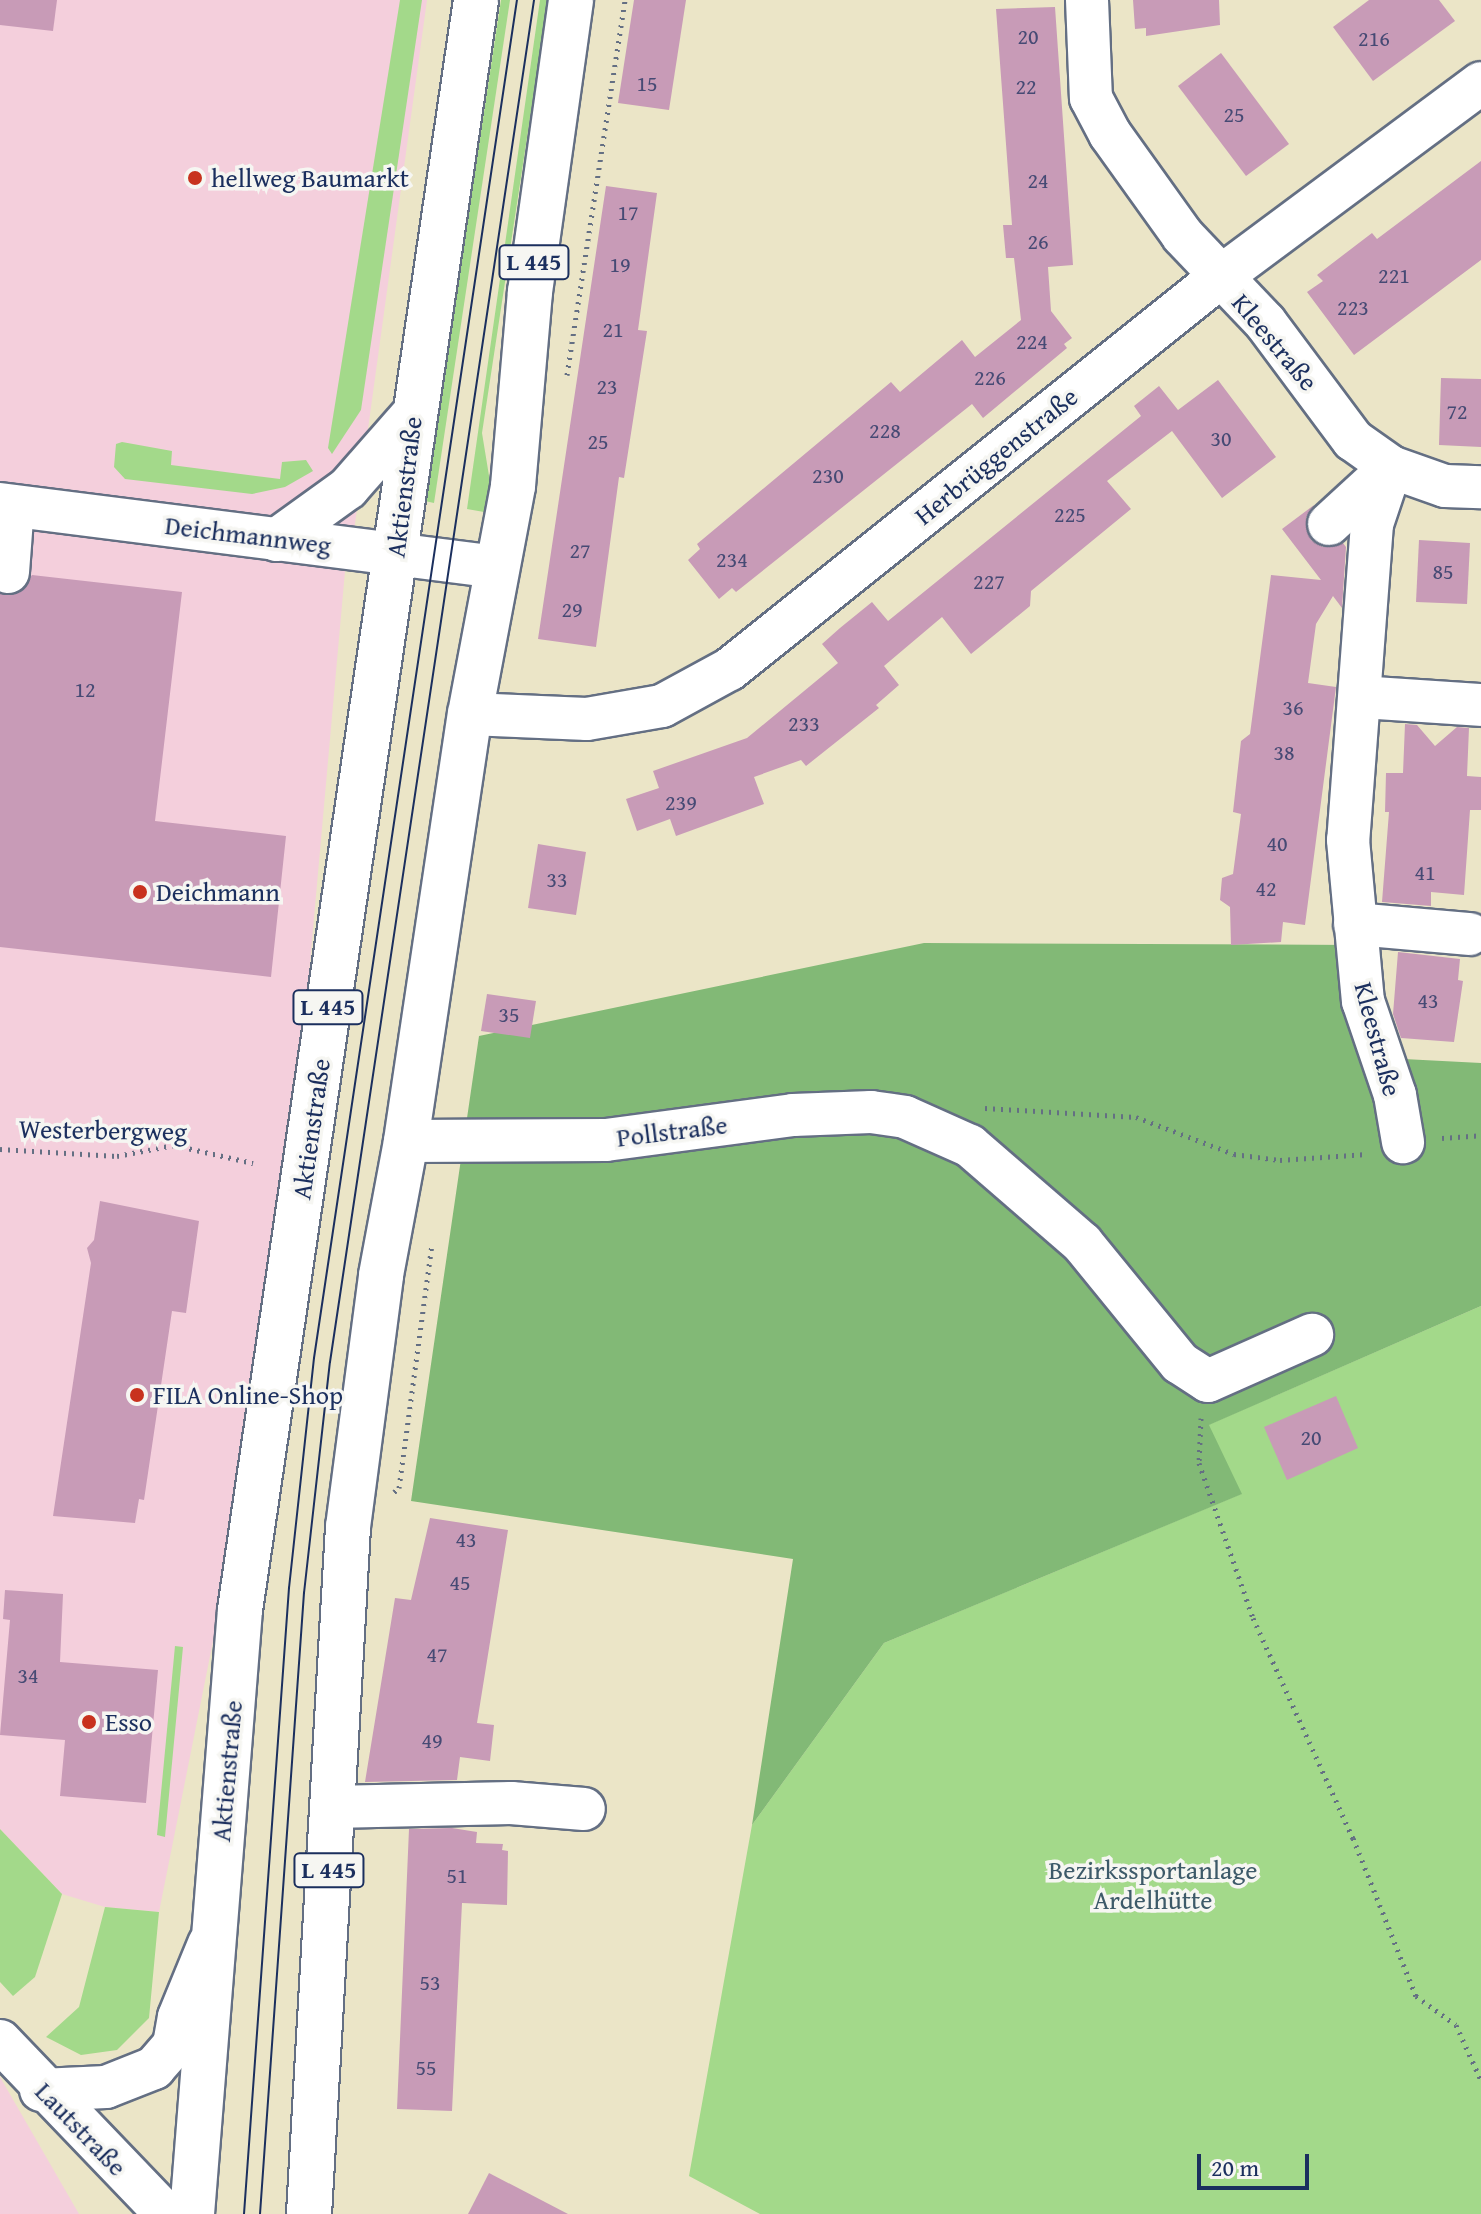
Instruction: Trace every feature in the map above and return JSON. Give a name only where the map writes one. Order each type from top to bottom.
[{"type":"main road","name":"Aktienstraße","points":[[192,2214],[240,1610],[275,1346],[396,552],[413,414],[476,0]]},
{"type":"main road","name":"L 445","points":[[309,2214],[348,1527],[381,1275],[406,1141],[470,714],[516,459],[530,292],[571,0]]},
{"type":"street","name":"Kleestraße","points":[[1087,0],[1091,98],[1110,134],[1183,236],[1265,322],[1353,440],[1391,467],[1372,524],[1348,840],[1363,1001],[1395,1095],[1403,1142]]},
{"type":"street","name":"Herbrüggenstraße","points":[[470,714],[587,719],[662,706],[730,669],[1220,277],[1481,83]]},
{"type":"street","points":[[276,540],[348,488],[413,414]]},
{"type":"street","points":[[1329,524],[1391,467],[1445,486],[1481,487]]},
{"type":"street","points":[[6,505],[8,572]]},
{"type":"street","name":"Deichmannweg","points":[[6,505],[497,567]]},
{"type":"street","points":[[1361,697],[1481,705]]},
{"type":"street","points":[[1355,924],[1470,934]]},
{"type":"street","name":"Pollstraße","points":[[406,1141],[606,1140],[793,1115],[871,1112],[935,1127],[970,1146],[1082,1243],[1180,1363],[1208,1381]]},
{"type":"street","points":[[1208,1381],[1312,1335]]},
{"type":"street","points":[[332,1807],[511,1803],[584,1809]]},
{"type":"street","points":[[41,2090],[106,2087],[154,2068],[174,2045],[179,2017],[213,1934]]},
{"type":"street","name":"Lautstraße","points":[[0,2041],[41,2090],[166,2214]]},
{"type":"path","points":[[935,1127],[976,1109],[1005,1106],[1136,1117],[1234,1154],[1280,1160],[1378,1153],[1403,1142]]},
{"type":"path","name":"Westerbergweg","points":[[0,1149],[117,1156],[174,1145],[253,1163]]},
{"type":"path","points":[[1208,1381],[1197,1434],[1199,1463],[1253,1618],[1353,1838],[1416,1996],[1456,2025],[1481,2080]]},
{"type":"shaded area","name":"hellweg Baumarkt","points":[[0,0],[427,0],[353,538],[0,492]]},
{"type":"shaded area","points":[[0,513],[346,560],[289,1197],[224,1586],[159,1912],[105,1907],[62,1894],[0,1829]]},
{"type":"shaded area","points":[[0,2077],[79,2214],[0,2214]]},
{"type":"green space","points":[[400,0],[422,0],[361,410],[332,454],[328,448]]},
{"type":"green space","points":[[501,0],[510,0],[434,503],[425,501]]},
{"type":"green space","points":[[540,0],[548,0],[482,433],[492,494],[489,511],[484,512],[467,509]]},
{"type":"green space","points":[[122,442],[172,451],[171,465],[280,479],[282,462],[306,460],[313,471],[285,487],[252,494],[125,479],[114,467],[116,444]]},
{"type":"green space","points":[[924,943],[1353,945],[1365,1057],[1481,1063],[1481,1306],[1209,1425],[1242,1494],[884,1643],[752,1825],[793,1559],[411,1501],[479,1036]]},
{"type":"green space","name":"Bezirkssportanlage Ardelhütte","points":[[1481,1306],[1481,2214],[760,2214],[689,2176],[752,1825],[884,1643],[1241,1494],[1208,1425]]},
{"type":"green space","points":[[175,1646],[183,1647],[165,1837],[157,1835]]},
{"type":"green space","points":[[0,1829],[62,1894],[35,1977],[13,1996],[0,1982]]},
{"type":"green space","points":[[105,1907],[159,1912],[149,2018],[117,2050],[81,2055],[46,2037],[79,2007]]},
{"type":"building","points":[[0,0],[57,0],[53,31],[0,25]]},
{"type":"building","points":[[634,0],[686,0],[669,110],[618,103]]},
{"type":"building","points":[[1133,0],[1219,0],[1220,25],[1146,36],[1146,28],[1135,29]]},
{"type":"building","points":[[1369,0],[1439,0],[1455,21],[1373,81],[1333,27]]},
{"type":"building","points":[[1055,7],[1073,265],[1048,267],[1051,311],[1072,338],[1064,344],[1067,348],[983,418],[972,404],[736,592],[732,588],[719,599],[688,560],[700,549],[697,544],[891,382],[900,392],[962,340],[975,357],[1021,320],[1014,258],[1006,258],[1003,225],[1012,225],[996,9]]},
{"type":"building","points":[[1221,53],[1289,144],[1246,176],[1178,86]]},
{"type":"building","points":[[1481,161],[1481,260],[1354,355],[1307,292],[1323,281],[1317,275],[1372,233],[1377,239]]},
{"type":"building","points":[[606,186],[657,193],[638,330],[647,331],[624,478],[619,477],[596,647],[538,639]]},
{"type":"building","points":[[1441,378],[1481,379],[1481,447],[1439,445]]},
{"type":"building","points":[[1218,380],[1276,457],[1222,498],[1172,431],[1107,481],[1131,509],[1031,591],[1030,606],[971,654],[942,617],[884,666],[899,685],[876,705],[879,708],[806,766],[801,760],[754,777],[764,804],[676,836],[670,819],[637,831],[626,799],[659,788],[653,771],[747,738],[838,663],[822,644],[840,628],[872,602],[888,621],[1141,416],[1134,406],[1159,386],[1178,410]]},
{"type":"building","points":[[1314,505],[1306,518],[1311,540],[1323,547],[1343,543],[1346,547],[1342,608],[1333,596],[1316,624],[1308,683],[1336,687],[1305,925],[1283,922],[1281,942],[1231,945],[1230,907],[1220,900],[1222,878],[1233,874],[1241,814],[1233,812],[1241,741],[1250,734],[1271,575],[1321,580],[1282,529]]},
{"type":"building","points":[[1419,540],[1470,543],[1467,604],[1416,602]]},
{"type":"building","points":[[32,575],[182,592],[155,821],[286,836],[271,977],[0,947],[0,594],[19,593]]},
{"type":"building","points":[[1405,724],[1417,725],[1435,746],[1457,727],[1469,728],[1467,776],[1481,777],[1481,810],[1470,810],[1464,895],[1431,892],[1431,906],[1382,902],[1389,812],[1385,812],[1386,773],[1403,773]]},
{"type":"building","points":[[538,844],[586,852],[576,915],[528,908]]},
{"type":"building","points":[[1398,952],[1460,959],[1458,980],[1463,981],[1454,1042],[1401,1038],[1393,1014]]},
{"type":"building","points":[[487,994],[536,1001],[530,1038],[481,1031]]},
{"type":"building","points":[[100,1201],[199,1221],[186,1313],[172,1311],[144,1500],[139,1499],[135,1523],[53,1516],[91,1263],[87,1248],[94,1240]]},
{"type":"building","points":[[1336,1396],[1358,1448],[1287,1480],[1264,1427]]},
{"type":"building","points":[[430,1518],[508,1530],[477,1723],[494,1725],[490,1761],[460,1757],[457,1780],[365,1782],[395,1598],[411,1600]]},
{"type":"building","points":[[5,1590],[63,1594],[60,1662],[158,1670],[146,1803],[60,1796],[65,1740],[0,1735],[10,1620],[3,1619]]},
{"type":"building","points":[[452,1828],[477,1832],[476,1843],[503,1844],[502,1850],[508,1851],[507,1905],[462,1903],[452,2111],[397,2109],[409,1829]]},
{"type":"building","points":[[489,2173],[568,2214],[468,2214]]},
{"type":"tram line","points":[[244,2214],[289,1588],[314,1358],[517,0]]},
{"type":"tram line","points":[[260,2214],[304,1593],[330,1362],[534,0]]},
{"type":"place","name":"hellweg Baumarkt","points":[[195,178]]},
{"type":"place","name":"Deichmann","points":[[140,892]]},
{"type":"place","name":"FILA Online-Shop","points":[[137,1395]]},
{"type":"place","name":"Esso","points":[[89,1722]]}]
